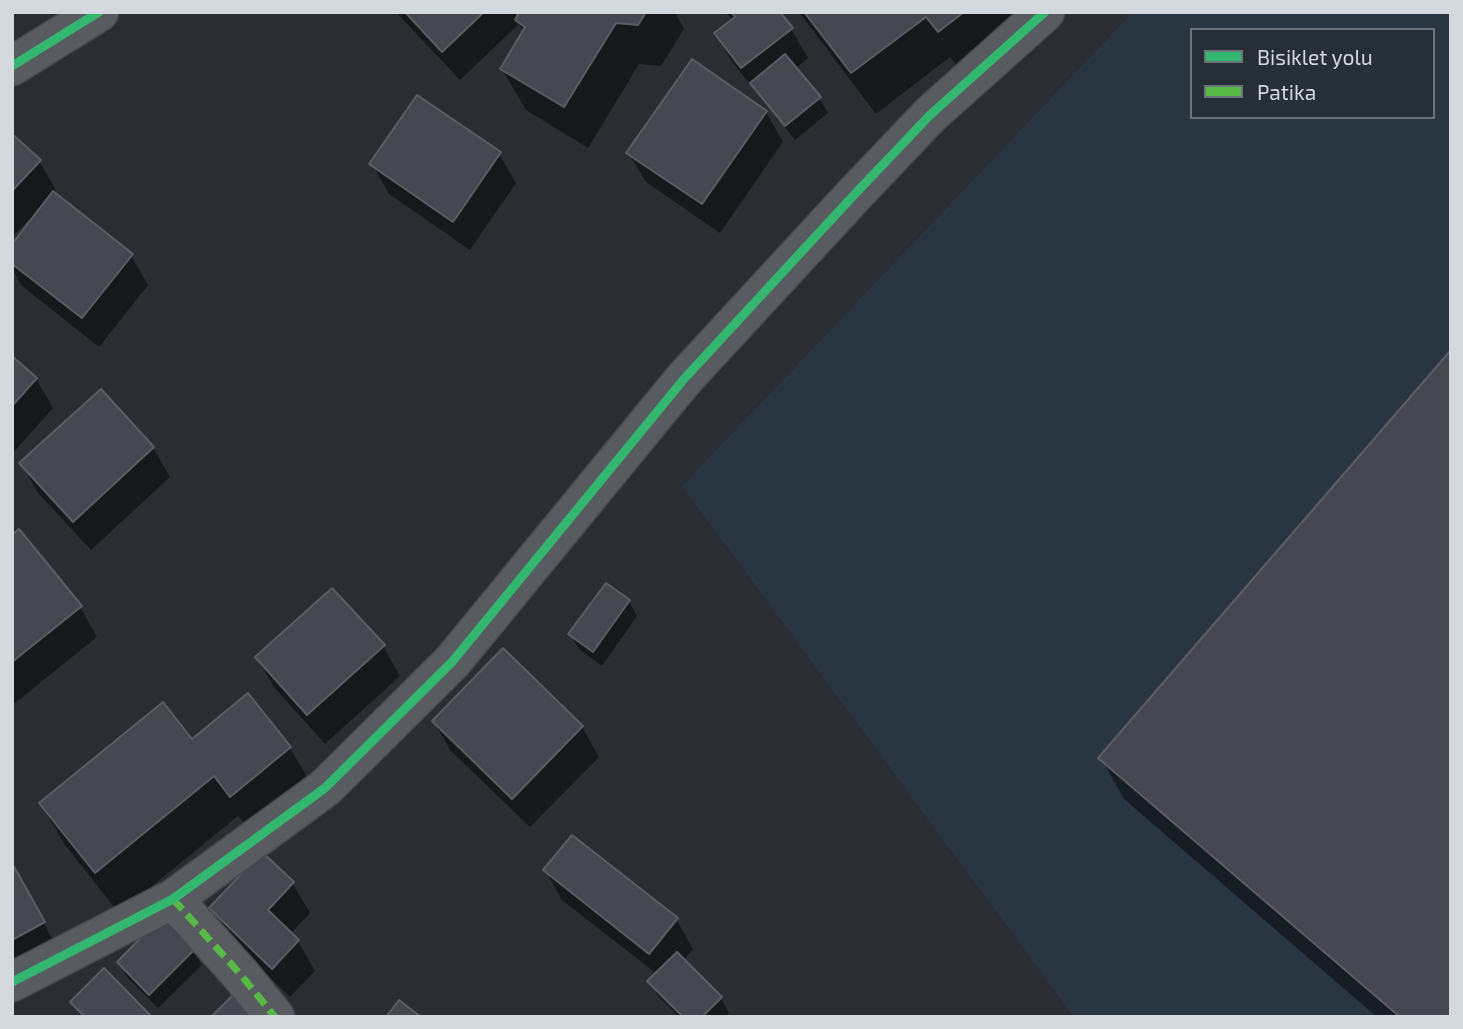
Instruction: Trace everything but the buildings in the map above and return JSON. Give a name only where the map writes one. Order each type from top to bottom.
[{"type":"street","points":[[12,66],[99,12]]},
{"type":"street","points":[[12,982],[173,900],[325,788],[452,662],[684,379],[930,115],[1045,12]]},
{"type":"street","points":[[173,900],[275,1017]]},
{"type":"shaded area","points":[[1133,12],[1451,12],[1451,1017],[1074,1017],[682,486]]},
{"type":"marked path","points":[[173,899],[275,1017]]},
{"type":"cycle path","points":[[12,66],[99,12]]},
{"type":"cycle path","points":[[12,982],[173,899],[325,788],[452,662],[684,379],[853,196],[930,115],[1045,12]]}]
